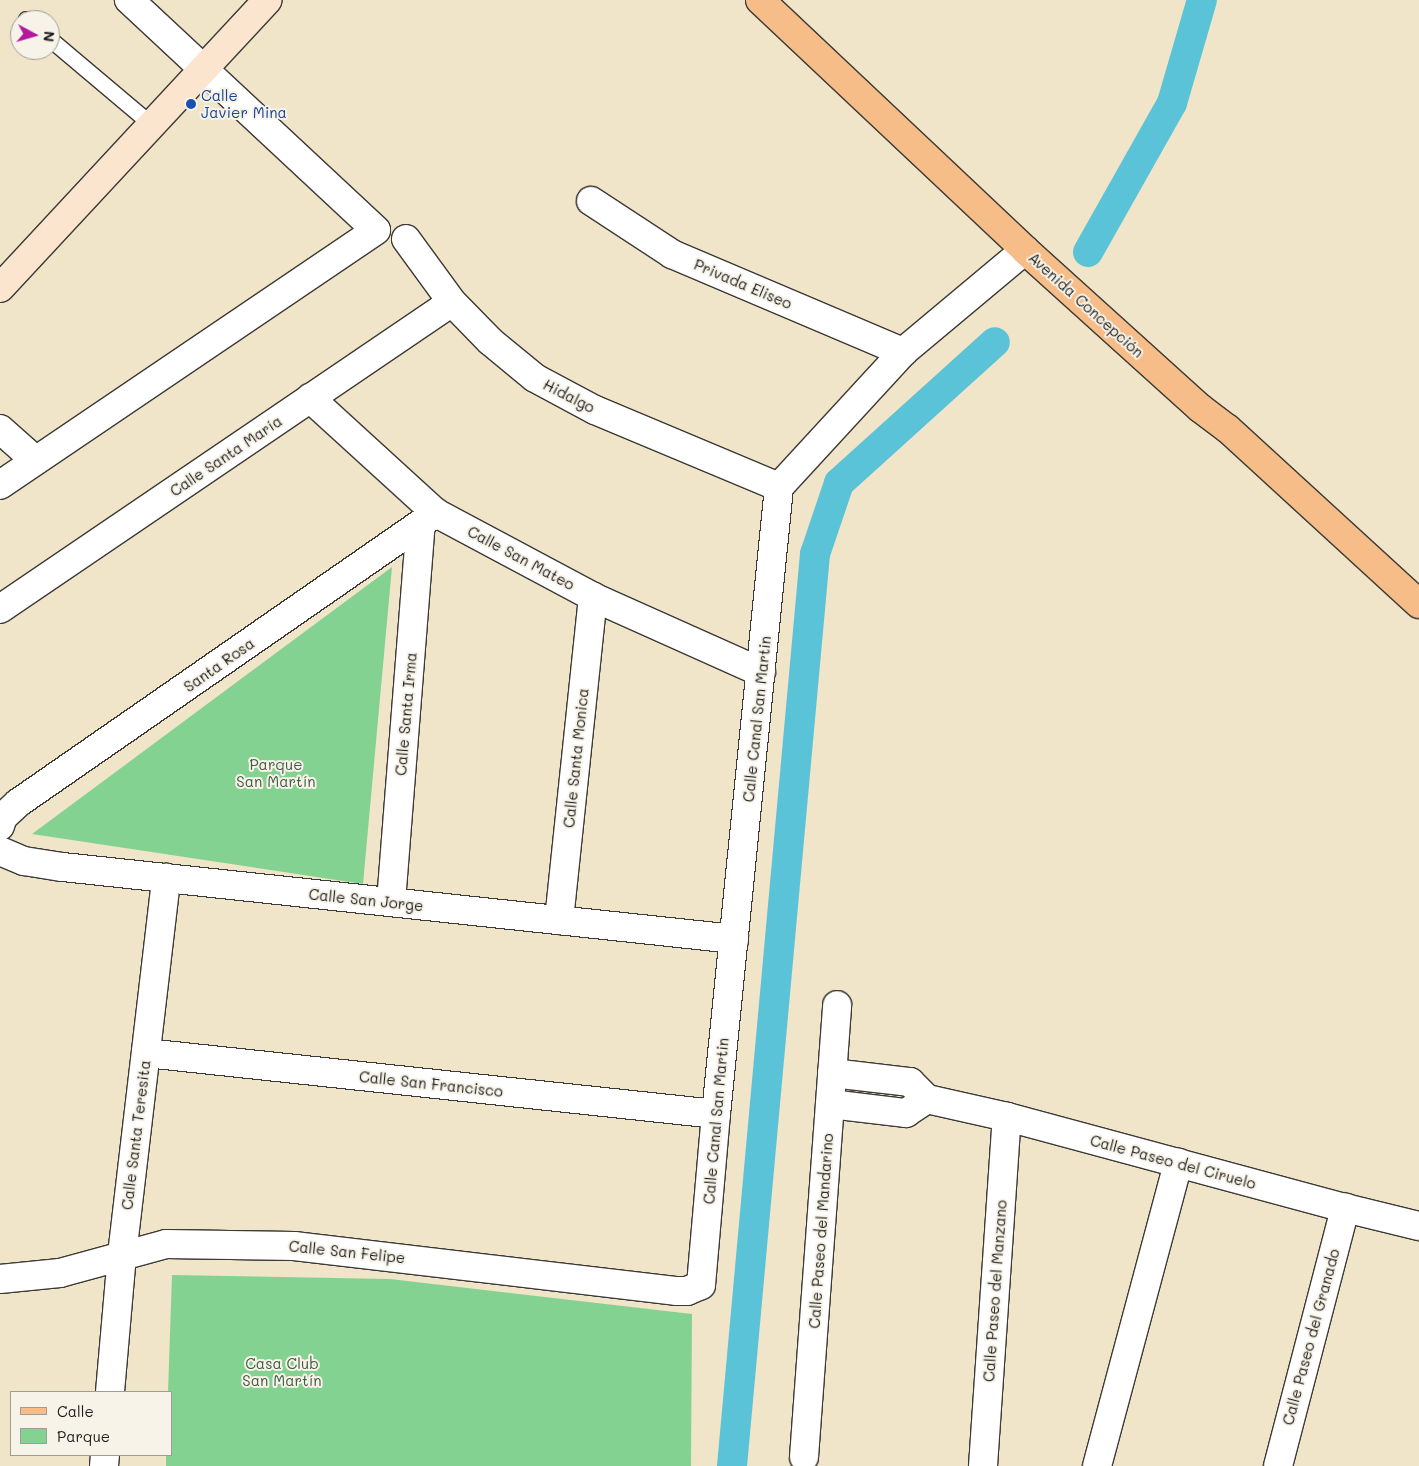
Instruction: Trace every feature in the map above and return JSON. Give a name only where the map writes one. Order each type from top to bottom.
[{"type":"main road","points":[[0,288],[268,0]]},
{"type":"main road","name":"Avenida Concepción","points":[[760,0],[1025,250],[1200,408],[1228,429],[1419,604]]},
{"type":"street","points":[[0,485],[376,230],[129,0]]},
{"type":"street","name":"Privada Eliseo","points":[[591,201],[672,254],[903,352]]},
{"type":"street","name":"Hidalgo","points":[[406,239],[452,302],[490,341],[536,378],[595,410],[780,487]]},
{"type":"street","points":[[780,487],[903,352],[1025,250]]},
{"type":"street","name":"Calle Santa María","points":[[0,609],[452,302]]},
{"type":"street","name":"Calle San Mateo","points":[[310,398],[429,519],[593,597],[761,672]]},
{"type":"street","points":[[0,429],[35,460]]},
{"type":"street","name":"Calle Canal San Martin","points":[[697,1288],[701,1285],[703,1278],[716,1114],[780,487]]},
{"type":"street","name":"Santa Rosa","points":[[1,821],[18,802],[429,519]]},
{"type":"street","name":"Calle Santa Irma","points":[[391,902],[429,519]]},
{"type":"street","name":"Calle Santa Monica","points":[[559,920],[593,597]]},
{"type":"street","name":"Calle San Jorge","points":[[0,851],[24,861],[63,867],[734,939]]},
{"type":"street","name":"Calle Santa Teresita","points":[[110,1391],[122,1256],[166,878]]},
{"type":"street","name":"Calle Paseo del Mandarino","points":[[804,1457],[837,1005]]},
{"type":"street","name":"Calle San Francisco","points":[[146,1053],[716,1114]]},
{"type":"street","points":[[830,1104],[906,1113],[927,1099],[910,1082],[832,1073]]},
{"type":"street","name":"Calle Paseo del Ciruelo","points":[[927,1099],[1007,1117],[1345,1208],[1419,1226]]},
{"type":"street","name":"Calle Paseo del Manzano","points":[[983,1466],[1007,1117]]},
{"type":"street","points":[[1097,1466],[1178,1163]]},
{"type":"street","name":"Calle Paseo del Granado","points":[[1278,1466],[1345,1208]]},
{"type":"street","name":"Calle San Felipe","points":[[0,1279],[60,1273],[166,1244],[294,1246],[677,1292],[697,1288]]},
{"type":"lane","points":[[60,47],[152,125]]},
{"type":"green space","name":"Parque San Martín","points":[[392,567],[363,884],[32,834]]},
{"type":"green space","name":"Casa Club San Martín","points":[[172,1275],[390,1279],[692,1314],[691,1466],[166,1466],[166,1456],[172,1456],[172,1391],[168,1391]]},
{"type":"waterway","points":[[1088,252],[1172,103],[1202,0]]},
{"type":"waterway","points":[[732,1466],[815,554],[839,483],[995,342]]},
{"type":"place","name":"Calle Javier Mina","points":[[191,104]]}]
